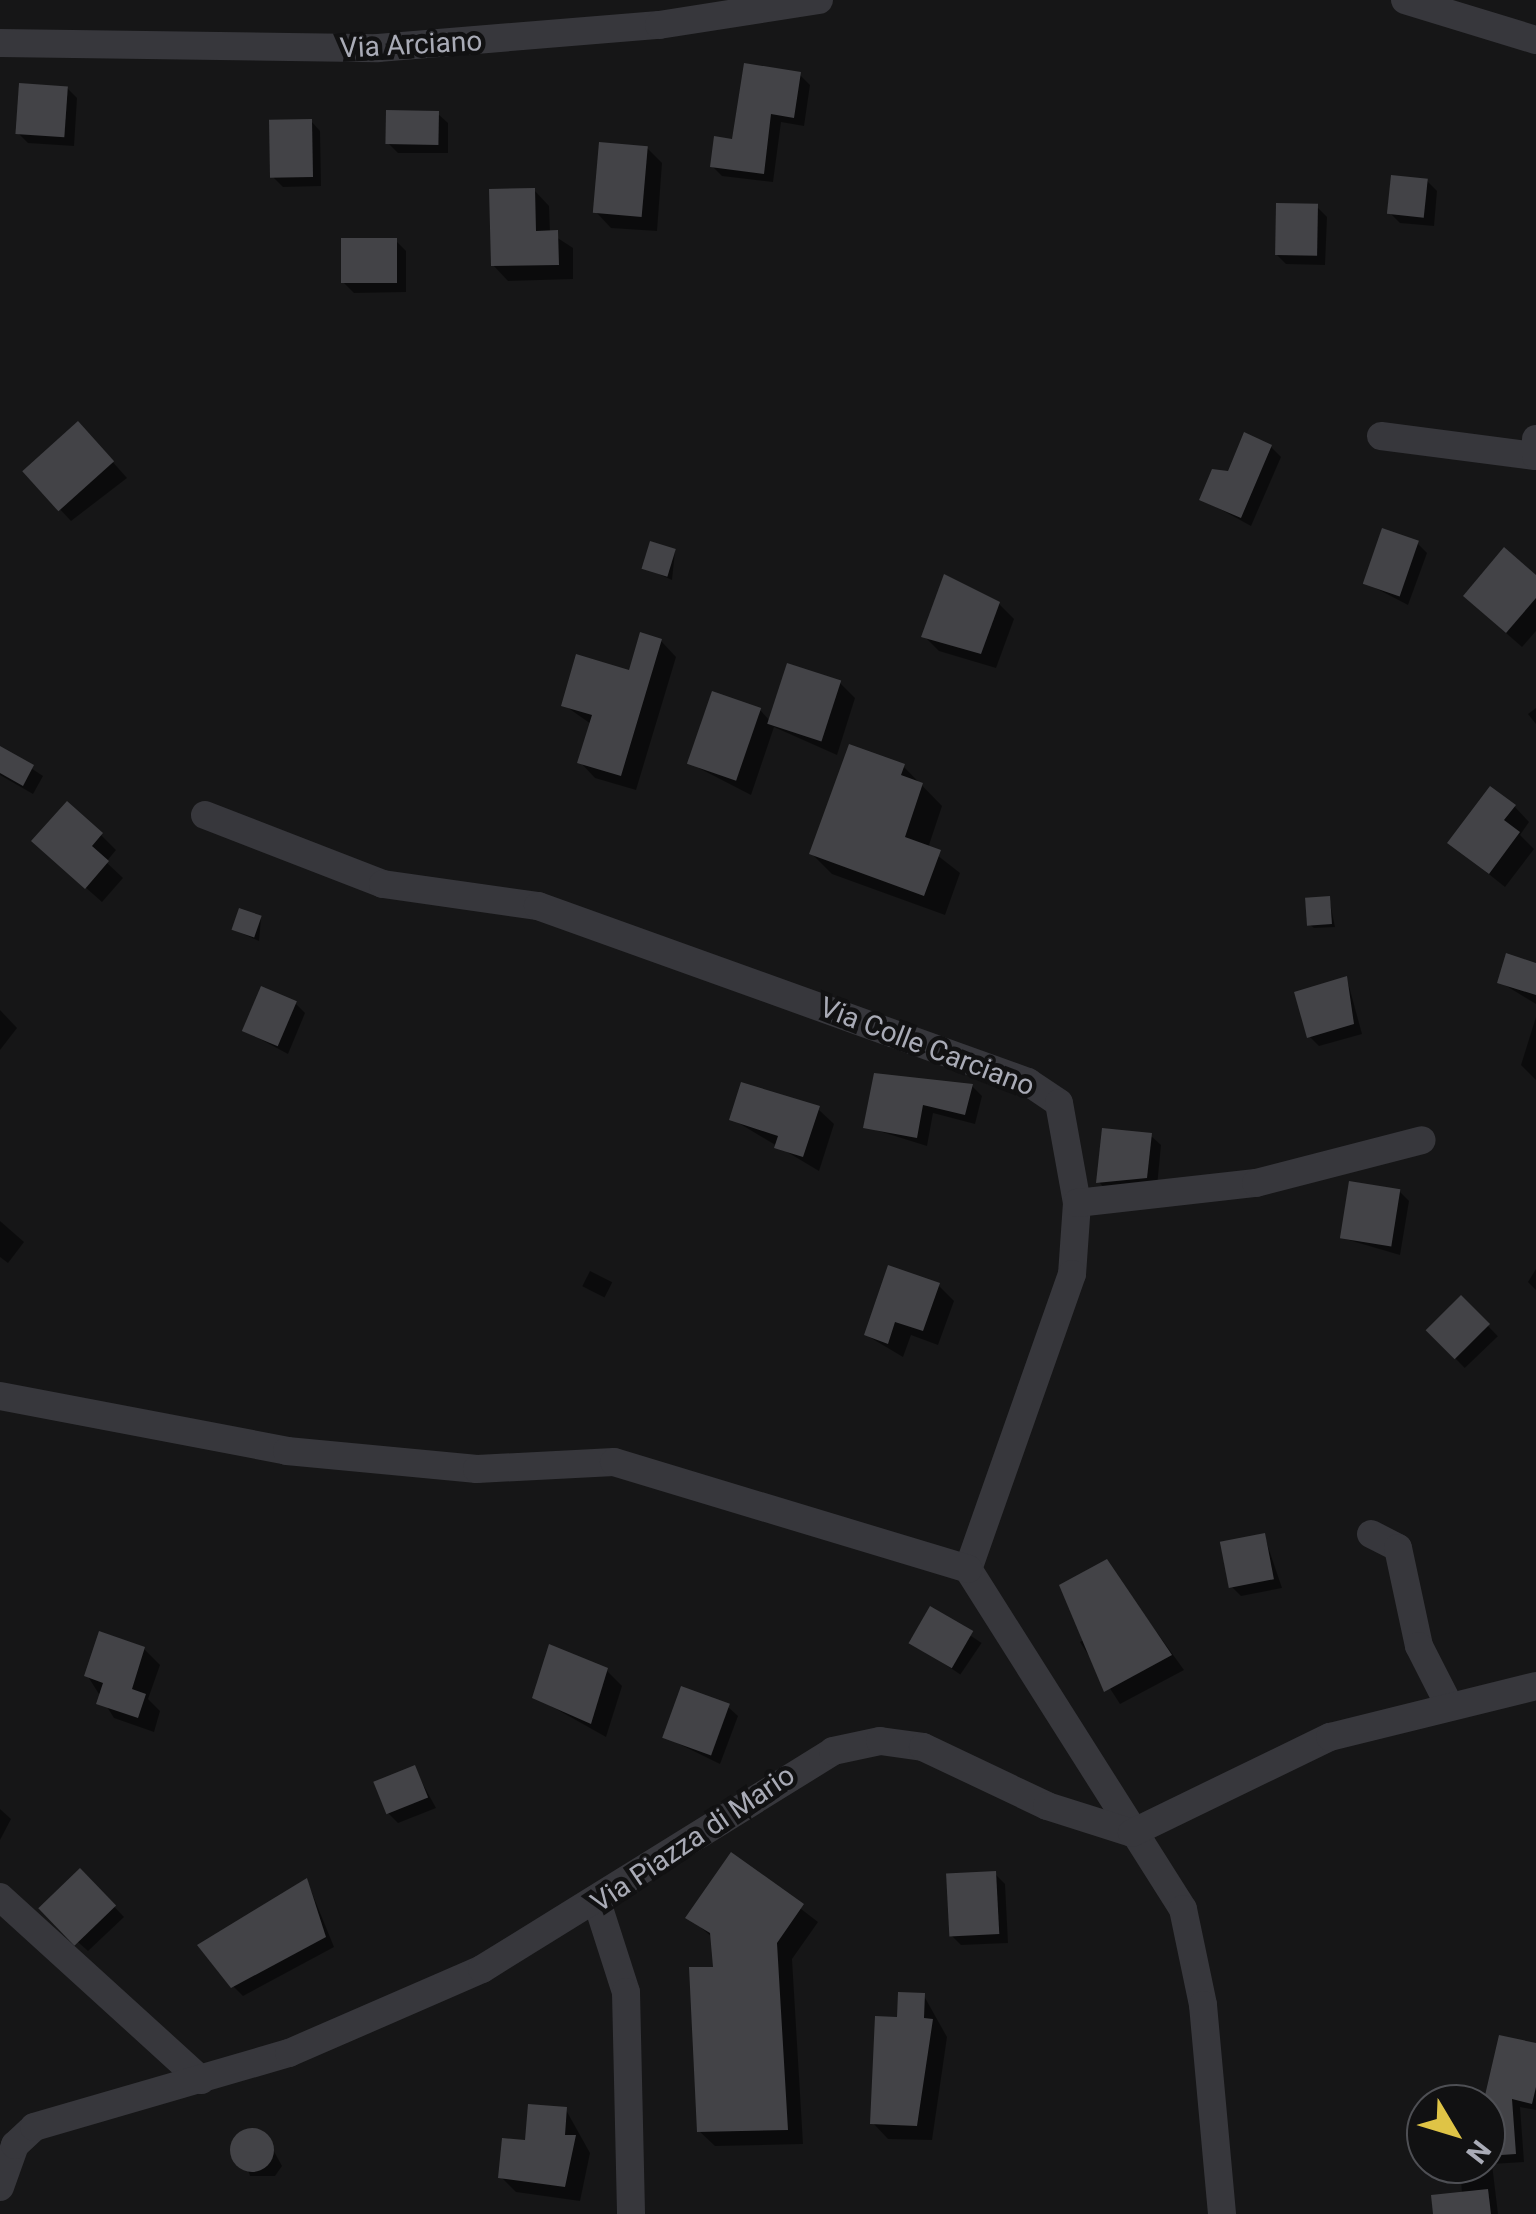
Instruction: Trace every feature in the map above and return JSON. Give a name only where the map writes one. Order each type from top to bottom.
[{"type":"street","name":"Via Arciano","points":[[0,44],[378,48],[620,30],[819,0]]},
{"type":"street","points":[[1405,0],[1536,40]]},
{"type":"street","points":[[1381,436],[1536,456],[1536,439]]},
{"type":"street","name":"Via Colle Carciano","points":[[205,815],[383,884],[538,906],[1028,1082],[1068,1118],[1077,1203],[1062,1312],[968,1569]]},
{"type":"street","points":[[1077,1203],[1256,1183],[1422,1140]]},
{"type":"street","points":[[0,1396],[287,1451],[477,1469],[614,1462],[968,1569],[1178,1900],[1192,1940],[1222,2214]]},
{"type":"street","points":[[1371,1534],[1398,1548],[1419,1646],[1448,1703]]},
{"type":"street","points":[[1132,1833],[1330,1736],[1448,1703],[1536,1686]]},
{"type":"street","name":"Via Piazza di Mario","points":[[0,2187],[10,2132],[73,2110],[201,2080],[374,2019],[598,1905],[783,1776],[872,1742],[947,1756],[1047,1806],[1132,1833]]},
{"type":"street","points":[[0,1898],[201,2080]]},
{"type":"street","points":[[598,1905],[626,1992],[631,2214]]},
{"type":"building","points":[[744,63],[801,72],[794,118],[771,114],[764,174],[710,167],[714,136],[732,139]]},
{"type":"building","points":[[19,83],[68,86],[64,137],[15,134]]},
{"type":"building","points":[[386,110],[439,111],[438,145],[385,144]]},
{"type":"building","points":[[312,119],[313,177],[270,178],[269,120]]},
{"type":"building","points":[[599,142],[648,146],[642,217],[593,213]]},
{"type":"building","points":[[1391,175],[1428,179],[1424,218],[1387,214]]},
{"type":"building","points":[[535,188],[536,231],[558,230],[559,265],[491,266],[489,189]]},
{"type":"building","points":[[1276,203],[1318,204],[1317,256],[1275,255]]},
{"type":"building","points":[[341,238],[397,238],[397,283],[341,283]]},
{"type":"building","points":[[78,421],[114,461],[58,511],[22,471]]},
{"type":"building","points":[[1244,432],[1272,445],[1241,518],[1199,500],[1212,469],[1228,471]]},
{"type":"building","points":[[1382,528],[1419,541],[1400,596],[1363,584]]},
{"type":"building","points":[[650,541],[676,549],[667,577],[642,569]]},
{"type":"building","points":[[1504,547],[1536,575],[1536,598],[1506,633],[1463,596]]},
{"type":"building","points":[[944,574],[1000,602],[981,654],[921,637]]},
{"type":"building","points":[[640,632],[662,639],[621,776],[577,763],[592,715],[561,706],[576,654],[629,670]]},
{"type":"building","points":[[787,663],[841,681],[821,741],[767,724]]},
{"type":"building","points":[[712,691],[761,708],[736,781],[687,764]]},
{"type":"building","points":[[849,744],[905,764],[901,775],[923,783],[905,837],[941,850],[924,896],[809,854]]},
{"type":"building","points":[[0,746],[34,765],[23,786],[0,773]]},
{"type":"building","points":[[1490,786],[1516,805],[1504,820],[1520,832],[1489,874],[1447,843]]},
{"type":"building","points":[[67,801],[103,833],[92,846],[109,861],[85,889],[31,841]]},
{"type":"building","points":[[1330,896],[1332,924],[1307,926],[1305,898]]},
{"type":"building","points":[[239,908],[262,916],[254,938],[232,930]]},
{"type":"building","points":[[1506,953],[1536,963],[1536,995],[1497,983]]},
{"type":"building","points":[[1347,976],[1354,1024],[1307,1038],[1294,992]]},
{"type":"building","points":[[261,986],[297,1001],[278,1046],[242,1031]]},
{"type":"building","points":[[874,1073],[973,1084],[965,1115],[923,1105],[917,1138],[863,1128]]},
{"type":"building","points":[[741,1082],[820,1106],[803,1157],[774,1148],[778,1136],[729,1120]]},
{"type":"building","points":[[1102,1128],[1152,1133],[1147,1178],[1096,1183]]},
{"type":"building","points":[[1349,1181],[1400,1189],[1391,1246],[1340,1238]]},
{"type":"building","points":[[888,1265],[940,1283],[923,1331],[895,1322],[888,1344],[864,1335]]},
{"type":"building","points":[[1461,1295],[1490,1324],[1455,1359],[1426,1330]]},
{"type":"building","points":[[1265,1533],[1274,1579],[1229,1588],[1220,1542]]},
{"type":"building","points":[[1107,1559],[1172,1655],[1104,1692],[1059,1585]]},
{"type":"building","points":[[930,1606],[973,1631],[952,1668],[908,1643]]},
{"type":"building","points":[[99,1631],[145,1647],[132,1689],[146,1694],[138,1718],[96,1704],[103,1683],[84,1676]]},
{"type":"building","points":[[549,1644],[608,1668],[591,1724],[532,1698]]},
{"type":"building","points":[[681,1686],[730,1704],[711,1755],[662,1738]]},
{"type":"building","points":[[415,1765],[428,1797],[386,1814],[373,1782]]},
{"type":"building","points":[[731,1852],[804,1904],[777,1943],[788,2130],[697,2132],[689,1967],[713,1967],[710,1933],[685,1918]]},
{"type":"building","points":[[80,1868],[116,1905],[74,1946],[38,1908]]},
{"type":"building","points":[[996,1871],[999,1934],[949,1937],[946,1874]]},
{"type":"building","points":[[307,1878],[326,1937],[231,1988],[197,1945]]},
{"type":"building","points":[[898,1992],[925,1993],[924,2018],[933,2019],[917,2126],[870,2124],[875,2016],[897,2017]]},
{"type":"building","points":[[1499,2035],[1536,2043],[1532,2104],[1512,2099],[1516,2154],[1506,2155],[1506,2084],[1488,2084]]},
{"type":"building","points":[[528,2104],[567,2107],[565,2135],[576,2135],[565,2187],[498,2178],[502,2138],[525,2140]]},
{"type":"building","points":[[252,2128],[267,2135],[274,2150],[267,2165],[252,2172],[237,2165],[230,2150],[237,2135]]},
{"type":"building","points":[[1488,2189],[1491,2214],[1433,2214],[1431,2195]]}]
